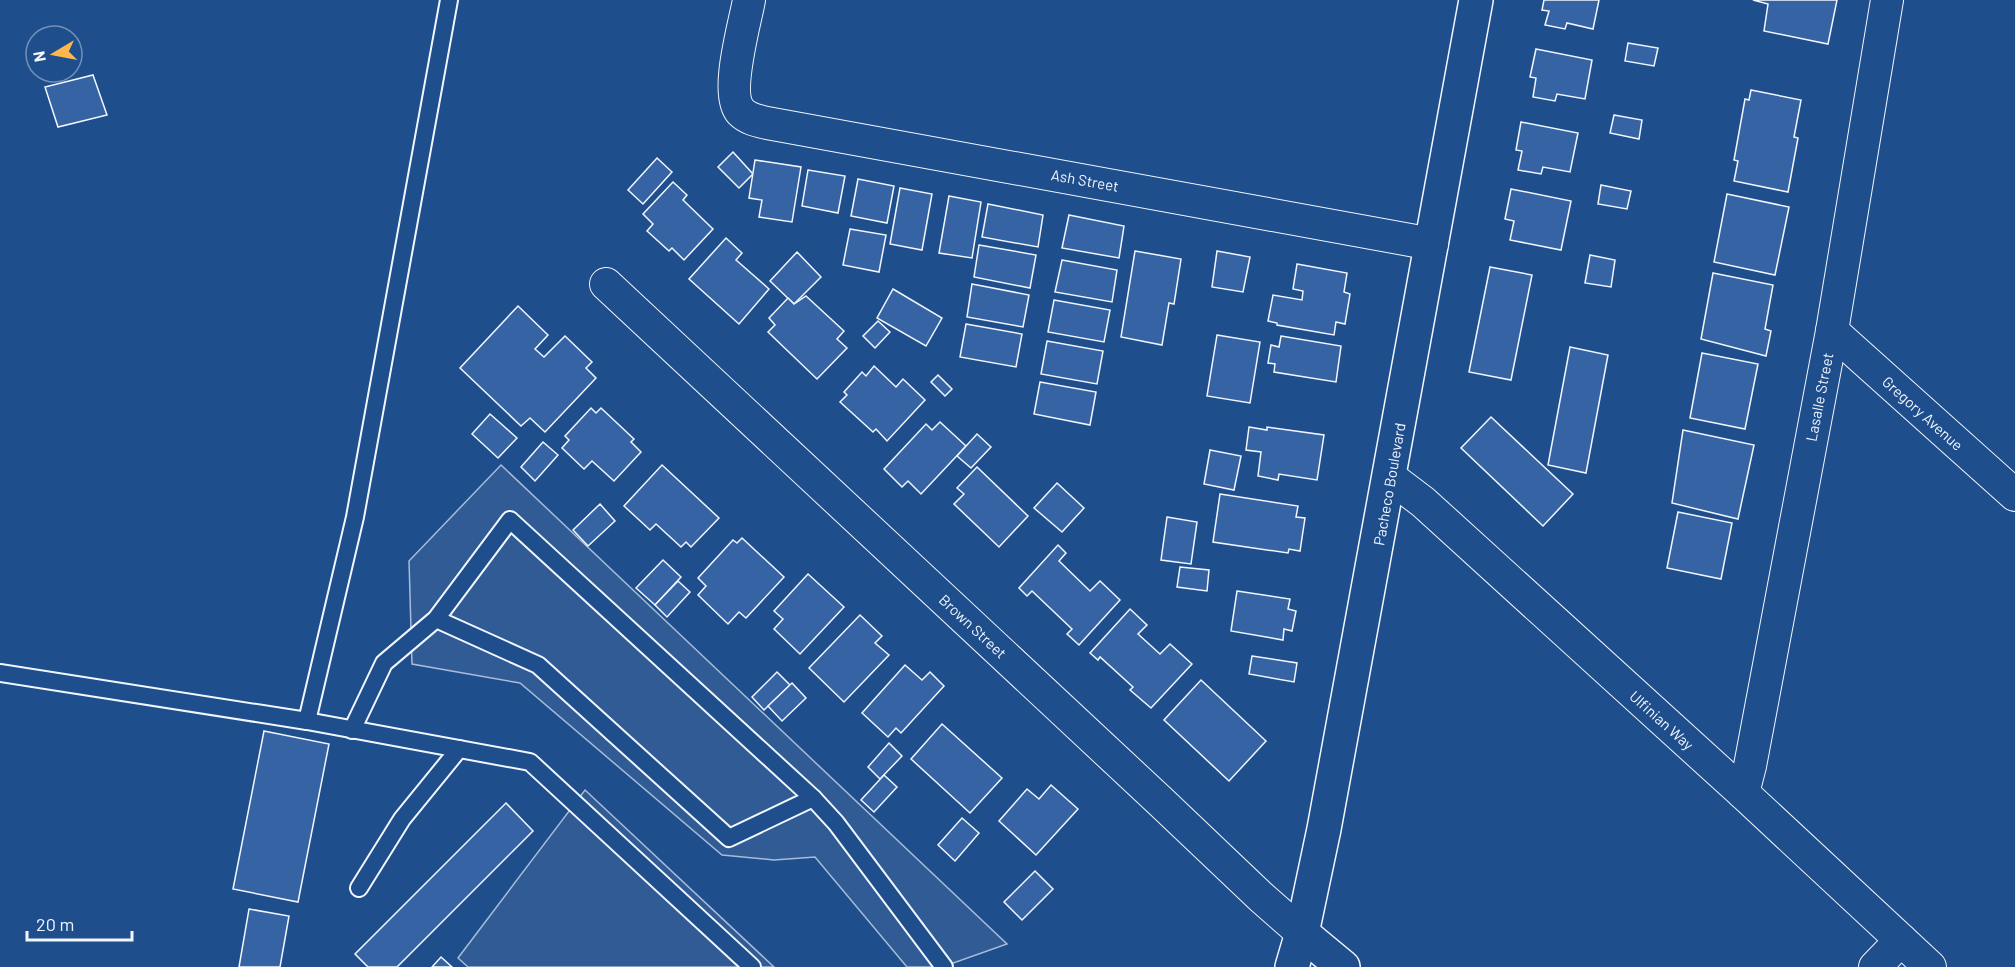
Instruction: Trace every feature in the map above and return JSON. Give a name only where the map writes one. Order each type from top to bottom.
[{"type":"main road","name":"Pacheco Boulevard","points":[[1292,967],[1302,933],[1324,829],[1476,0]]},
{"type":"main road","name":"Brown Street","points":[[1302,933],[1343,967]]},
{"type":"street","name":"Ash Street","points":[[749,0],[734,81],[739,111],[750,118],[767,123],[1432,244]]},
{"type":"street","name":"Lasalle Street","points":[[1743,793],[1832,331],[1887,0]]},
{"type":"street","name":"Brown Street","points":[[606,284],[1302,933]]},
{"type":"street","name":"Gregory Avenue","points":[[1832,331],[2015,495]]},
{"type":"street","name":"Ulfinian Way","points":[[1390,477],[1431,510],[1743,793],[1930,967]]},
{"type":"street","points":[[1875,967],[1901,940]]},
{"type":"lane","points":[[307,721],[355,517],[449,0]]},
{"type":"lane","points":[[352,730],[384,663],[436,619],[510,520],[813,798],[836,824],[944,967]]},
{"type":"lane","points":[[436,619],[538,665],[729,838],[813,798]]},
{"type":"lane","points":[[0,673],[307,721],[530,762],[752,967]]},
{"type":"lane","points":[[359,888],[402,819],[459,749]]},
{"type":"shaded area","points":[[501,465],[1007,944],[942,967],[907,967],[815,857],[774,860],[722,855],[520,683],[412,664],[409,561]]},
{"type":"shaded area","points":[[585,790],[774,967],[468,967],[458,958]]},
{"type":"building","points":[[1544,0],[1599,0],[1593,29],[1567,23],[1565,29],[1545,25],[1549,11],[1542,10]]},
{"type":"building","points":[[1753,0],[1837,0],[1828,44],[1764,31],[1768,4]]},
{"type":"building","points":[[1628,43],[1658,48],[1654,66],[1625,61]]},
{"type":"building","points":[[1536,49],[1592,60],[1585,99],[1557,94],[1555,101],[1533,97],[1536,78],[1530,77]]},
{"type":"building","points":[[93,75],[107,115],[58,127],[45,87],[57,84],[84,84],[84,77]]},
{"type":"building","points":[[1751,90],[1801,100],[1794,137],[1798,138],[1788,192],[1734,181],[1738,161],[1734,160],[1745,99],[1749,100]]},
{"type":"building","points":[[1614,115],[1642,120],[1639,139],[1610,133]]},
{"type":"building","points":[[1521,122],[1578,133],[1570,172],[1543,167],[1541,174],[1518,170],[1522,151],[1516,150]]},
{"type":"building","points":[[733,152],[753,174],[739,188],[718,167]]},
{"type":"building","points":[[657,158],[672,172],[643,204],[628,190]]},
{"type":"building","points":[[755,160],[801,167],[792,222],[759,217],[762,200],[749,198]]},
{"type":"building","points":[[808,170],[845,176],[838,213],[802,206]]},
{"type":"building","points":[[858,179],[894,186],[887,223],[851,216]]},
{"type":"building","points":[[673,182],[687,195],[683,200],[713,229],[684,260],[672,248],[669,251],[647,231],[653,224],[643,214]]},
{"type":"building","points":[[1601,185],[1631,191],[1627,209],[1598,204]]},
{"type":"building","points":[[900,188],[932,194],[922,250],[890,244]]},
{"type":"building","points":[[1511,189],[1571,201],[1561,250],[1510,240],[1514,221],[1505,219]]},
{"type":"building","points":[[1727,194],[1789,207],[1775,275],[1714,262]]},
{"type":"building","points":[[949,196],[981,202],[972,258],[939,253]]},
{"type":"building","points":[[988,204],[1043,215],[1038,247],[982,237]]},
{"type":"building","points":[[1069,215],[1124,226],[1119,258],[1062,248]]},
{"type":"building","points":[[850,229],[886,235],[879,272],[843,265]]},
{"type":"building","points":[[726,238],[742,253],[736,260],[769,289],[739,324],[689,279]]},
{"type":"building","points":[[979,245],[1036,255],[1030,288],[974,277]]},
{"type":"building","points":[[1135,251],[1181,259],[1174,304],[1169,303],[1162,345],[1121,337]]},
{"type":"building","points":[[1217,251],[1250,257],[1243,292],[1212,287]]},
{"type":"building","points":[[797,252],[821,277],[794,304],[770,281]]},
{"type":"building","points":[[1590,255],[1615,260],[1611,287],[1585,283]]},
{"type":"building","points":[[1062,260],[1117,270],[1112,302],[1055,292]]},
{"type":"building","points":[[1297,264],[1347,273],[1344,292],[1350,294],[1345,324],[1336,322],[1334,335],[1277,325],[1277,323],[1268,321],[1273,295],[1302,300],[1303,291],[1293,289]]},
{"type":"building","points":[[1490,267],[1532,275],[1511,380],[1469,372]]},
{"type":"building","points":[[1713,273],[1773,285],[1765,329],[1771,331],[1766,356],[1701,339]]},
{"type":"building","points":[[972,284],[1029,295],[1023,327],[967,317]]},
{"type":"building","points":[[893,289],[942,318],[926,346],[877,318]]},
{"type":"building","points":[[806,296],[844,331],[837,339],[847,348],[817,379],[768,332],[775,325],[769,318],[788,298],[794,304]]},
{"type":"building","points":[[1054,300],[1110,310],[1104,342],[1048,332]]},
{"type":"building","points":[[518,306],[548,335],[535,349],[544,357],[565,336],[592,362],[586,368],[596,378],[545,432],[530,418],[521,426],[460,368]]},
{"type":"building","points":[[878,321],[890,332],[875,348],[863,336]]},
{"type":"building","points":[[966,324],[1022,334],[1016,367],[960,357]]},
{"type":"building","points":[[1217,335],[1260,342],[1250,403],[1207,396]]},
{"type":"building","points":[[1281,336],[1341,346],[1336,382],[1274,372],[1275,364],[1268,363],[1271,345],[1279,347]]},
{"type":"building","points":[[1047,341],[1103,351],[1097,384],[1041,374]]},
{"type":"building","points":[[1570,347],[1608,355],[1586,473],[1548,465]]},
{"type":"building","points":[[1702,353],[1758,364],[1745,429],[1690,418]]},
{"type":"building","points":[[874,366],[896,387],[903,379],[925,400],[887,441],[876,429],[873,432],[840,402],[847,395],[844,392],[862,372],[866,376]]},
{"type":"building","points":[[938,375],[952,389],[945,396],[931,382]]},
{"type":"building","points":[[1040,382],[1096,392],[1090,425],[1034,414]]},
{"type":"building","points":[[591,408],[596,413],[601,408],[634,439],[631,442],[641,452],[614,481],[592,461],[584,469],[562,448],[569,440],[565,436]]},
{"type":"building","points":[[490,414],[517,438],[498,458],[472,434]]},
{"type":"building","points":[[1491,417],[1573,494],[1543,526],[1461,448]]},
{"type":"building","points":[[940,422],[966,446],[921,494],[908,481],[902,487],[884,469],[926,424],[932,430]]},
{"type":"building","points":[[1249,427],[1267,430],[1267,427],[1324,435],[1317,480],[1279,474],[1278,480],[1258,476],[1261,452],[1246,450]]},
{"type":"building","points":[[1683,430],[1754,445],[1738,519],[1672,503]]},
{"type":"building","points":[[977,434],[991,447],[971,468],[957,456]]},
{"type":"building","points":[[543,442],[558,455],[535,481],[521,467]]},
{"type":"building","points":[[1210,450],[1241,456],[1234,490],[1204,484]]},
{"type":"building","points":[[662,465],[719,518],[691,547],[686,542],[681,547],[656,524],[650,530],[624,506]]},
{"type":"building","points":[[977,467],[1028,516],[999,547],[954,504],[964,494],[957,488]]},
{"type":"building","points":[[1057,483],[1084,508],[1062,532],[1034,508]]},
{"type":"building","points":[[1220,494],[1298,506],[1296,517],[1305,518],[1300,551],[1289,549],[1288,553],[1213,542]]},
{"type":"building","points":[[600,504],[615,521],[588,546],[573,530]]},
{"type":"building","points":[[1678,512],[1732,523],[1721,579],[1667,568]]},
{"type":"building","points":[[1167,517],[1197,522],[1191,564],[1161,560]]},
{"type":"building","points":[[742,538],[784,577],[746,618],[739,612],[728,624],[698,595],[706,586],[698,578],[733,540],[737,543]]},
{"type":"building","points":[[1058,545],[1066,553],[1059,561],[1090,591],[1100,581],[1120,600],[1079,645],[1067,634],[1072,629],[1032,591],[1027,596],[1019,588]]},
{"type":"building","points":[[663,560],[681,577],[655,605],[636,588]]},
{"type":"building","points":[[1180,567],[1209,570],[1207,591],[1177,587]]},
{"type":"building","points":[[808,574],[844,607],[800,654],[774,629],[783,619],[774,611]]},
{"type":"building","points":[[678,581],[690,592],[667,617],[655,605]]},
{"type":"building","points":[[1237,591],[1290,599],[1288,609],[1296,611],[1292,631],[1284,629],[1283,640],[1231,631]]},
{"type":"building","points":[[1130,609],[1147,625],[1138,634],[1160,654],[1170,644],[1192,664],[1151,708],[1130,690],[1133,687],[1100,657],[1098,660],[1090,653]]},
{"type":"building","points":[[860,615],[882,636],[875,643],[889,655],[844,702],[809,668]]},
{"type":"building","points":[[1252,656],[1297,663],[1294,682],[1249,674]]},
{"type":"building","points":[[905,665],[922,680],[930,672],[944,686],[901,733],[896,728],[888,737],[862,713]]},
{"type":"building","points":[[777,672],[790,685],[764,710],[752,697]]},
{"type":"building","points":[[1201,680],[1266,741],[1229,781],[1164,720]]},
{"type":"building","points":[[792,683],[806,698],[782,721],[768,706]]},
{"type":"building","points":[[942,724],[1002,778],[970,813],[911,759]]},
{"type":"building","points":[[264,731],[329,744],[298,902],[233,889]]},
{"type":"building","points":[[889,743],[902,756],[880,779],[868,767]]},
{"type":"building","points":[[884,775],[897,787],[874,812],[861,800]]},
{"type":"building","points":[[1051,785],[1078,809],[1036,855],[999,821],[1027,789],[1039,799]]},
{"type":"building","points":[[506,803],[533,831],[397,967],[368,967],[355,954]]},
{"type":"building","points":[[962,818],[979,833],[955,861],[938,845]]},
{"type":"building","points":[[1035,871],[1053,889],[1022,920],[1004,902]]},
{"type":"building","points":[[249,909],[289,916],[280,967],[239,967]]},
{"type":"building","points":[[441,957],[452,967],[432,967]]}]
